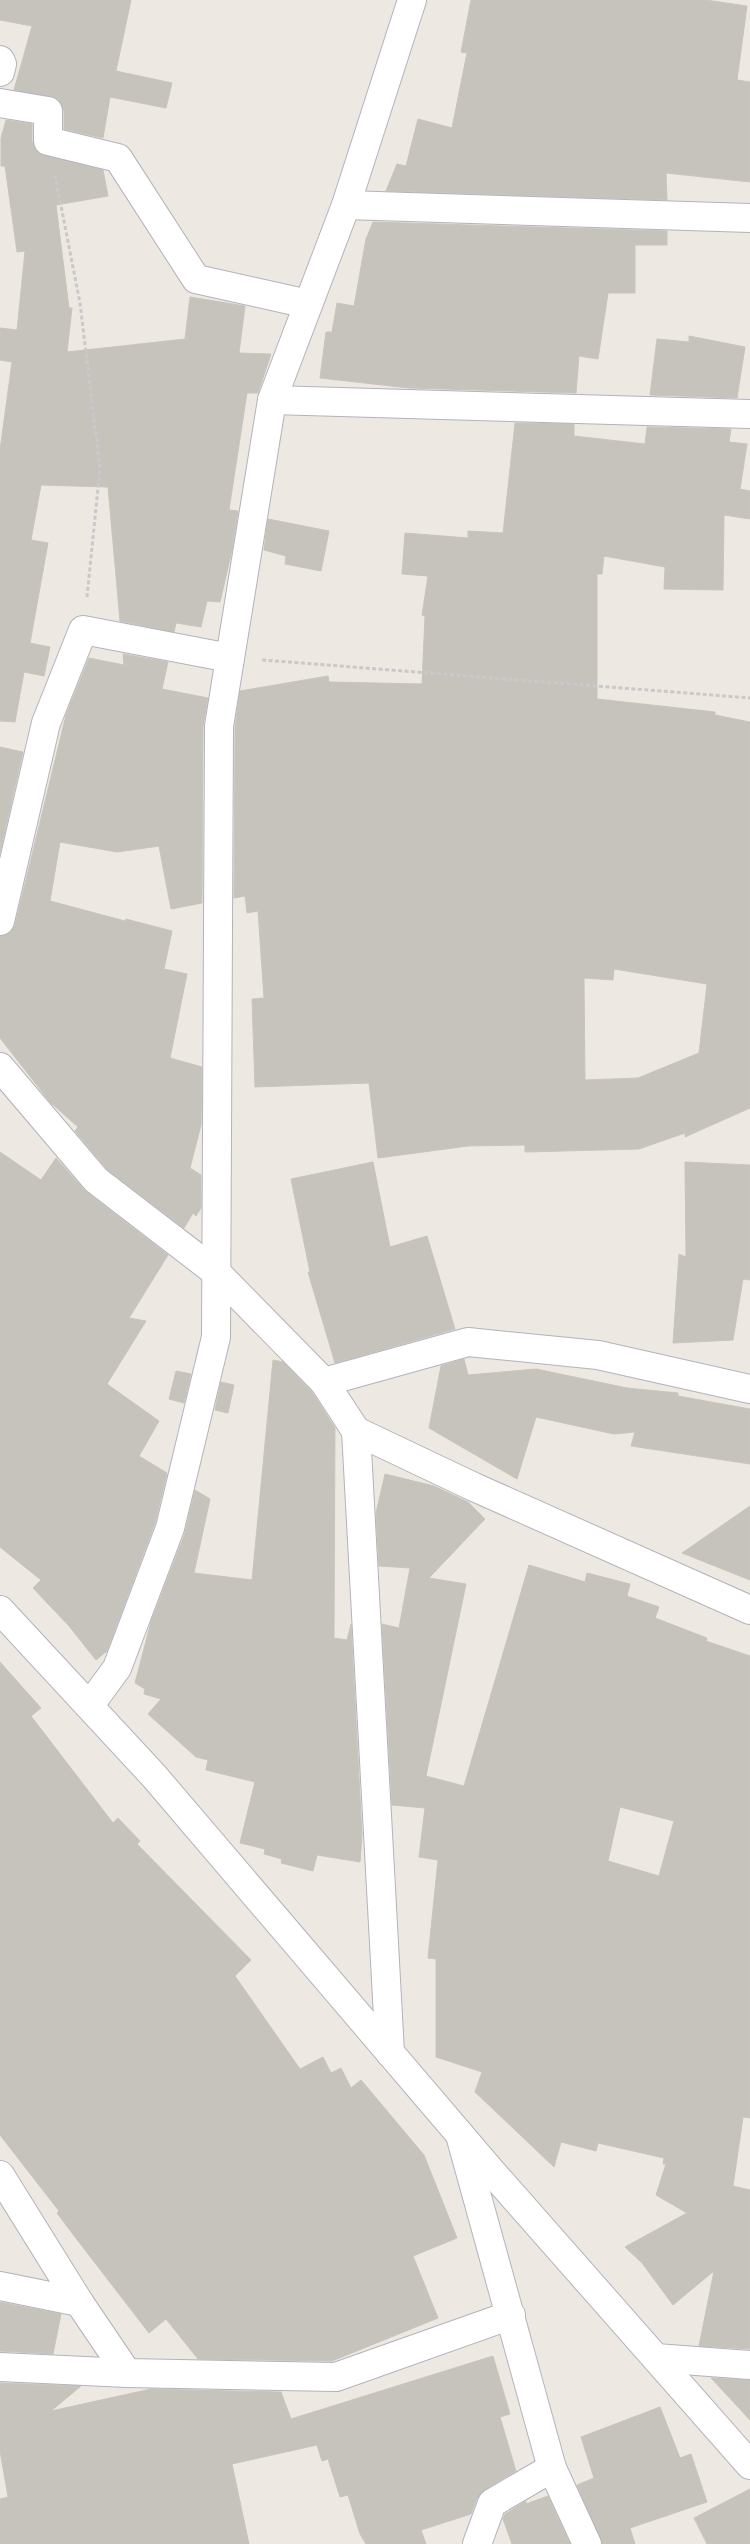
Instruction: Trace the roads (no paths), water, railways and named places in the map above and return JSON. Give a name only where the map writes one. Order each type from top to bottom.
[{"type":"street","points":[[90,1705],[117,1668],[170,1528],[216,1337],[219,726],[272,400],[346,205],[412,0]]},
{"type":"street","points":[[0,60],[2,64],[0,72]]},
{"type":"street","points":[[0,103],[48,111],[48,141],[118,158],[196,279],[308,304]]},
{"type":"street","points":[[346,205],[750,218]]},
{"type":"street","points":[[272,400],[750,414]]},
{"type":"street","points":[[0,921],[46,723],[83,630],[230,658]]},
{"type":"street","points":[[0,1067],[96,1180],[217,1274],[324,1382],[356,1431],[390,2053]]},
{"type":"street","points":[[324,1382],[468,1342],[598,1355],[750,1389]]},
{"type":"street","points":[[356,1431],[474,1487],[750,1610]]},
{"type":"street","points":[[0,1610],[154,1776],[460,2135],[750,2465]]},
{"type":"street","points":[[460,2135],[552,2468],[587,2544]]},
{"type":"street","points":[[0,2175],[79,2302],[127,2373]]},
{"type":"street","points":[[0,2286],[79,2302]]},
{"type":"street","points":[[0,2367],[127,2373],[336,2377],[511,2314]]},
{"type":"street","points":[[656,2358],[750,2365]]},
{"type":"street","points":[[477,2544],[492,2503],[552,2468]]}]
